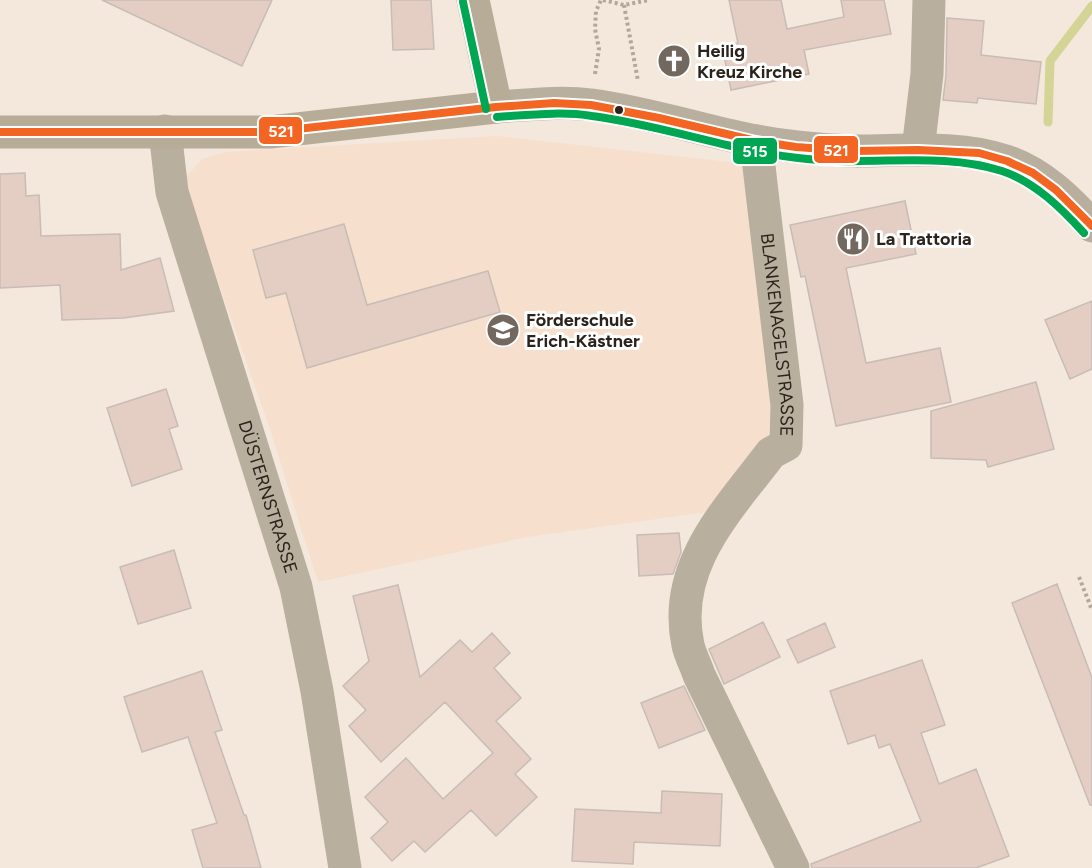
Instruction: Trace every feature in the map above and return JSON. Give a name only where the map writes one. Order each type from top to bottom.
[{"type":"main road","points":[[0,132],[270,132],[496,107],[473,0]]},
{"type":"street","points":[[918,150],[927,74],[929,0]]},
{"type":"street","points":[[496,107],[591,105],[756,141],[853,151],[918,150],[979,153],[1007,161],[1033,173],[1087,210]]},
{"type":"street","name":"DÜSTERNSTRASSE","points":[[165,131],[172,192],[296,587],[317,691],[345,868]]},
{"type":"street","name":"BLANKENAGELSTRASSE","points":[[756,141],[787,405],[786,445],[771,453],[708,536],[687,588],[685,619],[688,645],[699,675],[793,868]]},
{"type":"path","points":[[599,49],[595,29],[596,11],[602,0],[624,5],[649,0]]},
{"type":"path","points":[[624,5],[635,59]]},
{"type":"path","points":[[1079,577],[1092,610]]},
{"type":"shaded area","name":"Förderschule Erich-Kästner","points":[[496,136],[748,164],[785,428],[729,509],[527,537],[318,582],[270,429],[201,233],[185,202],[185,178],[202,159],[225,152]]},
{"type":"building","points":[[102,0],[272,0],[242,66]]},
{"type":"building","points":[[391,0],[431,0],[434,49],[393,50]]},
{"type":"building","points":[[729,0],[781,0],[787,29],[844,17],[841,0],[884,0],[891,34],[804,50],[809,74],[731,90],[722,46],[738,43]]},
{"type":"building","points":[[947,18],[984,21],[981,55],[1041,62],[1036,104],[978,98],[977,103],[943,100]]},
{"type":"building","points":[[25,173],[26,196],[39,195],[41,236],[120,234],[121,270],[160,258],[174,311],[123,318],[62,320],[60,285],[0,288],[0,174]]},
{"type":"building","points":[[905,201],[916,254],[846,268],[866,363],[940,348],[951,402],[836,426],[805,276],[801,277],[790,225]]},
{"type":"building","points":[[344,224],[367,305],[488,271],[500,312],[307,368],[286,293],[266,298],[253,250]]},
{"type":"building","points":[[1092,301],[1092,369],[1070,379],[1045,320]]},
{"type":"building","points":[[1036,382],[1054,449],[988,467],[986,460],[931,458],[931,411]]},
{"type":"building","points":[[166,389],[178,426],[169,429],[182,469],[132,486],[107,408]]},
{"type":"building","points":[[679,533],[681,552],[673,574],[639,576],[637,535]]},
{"type":"building","points":[[174,550],[191,608],[138,624],[120,567]]},
{"type":"building","points":[[1057,584],[1092,678],[1092,805],[1090,805],[1012,603]]},
{"type":"building","points":[[398,585],[420,677],[460,640],[472,652],[492,633],[510,653],[494,668],[521,698],[496,721],[531,759],[515,774],[537,797],[496,836],[471,810],[425,852],[414,841],[392,861],[371,838],[388,822],[365,797],[406,758],[443,799],[493,753],[445,702],[381,762],[349,726],[366,710],[343,686],[369,661],[353,596]]},
{"type":"building","points":[[763,622],[780,657],[724,684],[709,649]]},
{"type":"building","points":[[825,623],[835,647],[798,663],[787,640]]},
{"type":"building","points":[[922,660],[945,725],[921,733],[939,784],[976,769],[1009,856],[976,868],[812,868],[811,864],[921,821],[890,744],[879,748],[875,735],[848,744],[830,691]]},
{"type":"building","points":[[202,671],[222,730],[215,732],[244,815],[246,815],[261,868],[203,868],[192,830],[217,823],[188,737],[142,752],[124,697]]},
{"type":"building","points":[[684,686],[705,730],[659,748],[641,703]]},
{"type":"building","points":[[662,791],[722,794],[720,846],[634,842],[633,864],[572,861],[575,809],[661,813]]},
{"type":"waterway","points":[[1048,122],[1050,61],[1092,6]]},
{"type":"transit line","name":"515","points":[[463,2],[486,109]]},
{"type":"transit line","name":"521","points":[[0,132],[270,132],[496,107],[554,103],[591,105],[756,141],[796,147],[853,151],[918,150],[979,153],[1007,161],[1033,173],[1056,190],[1092,226]]},
{"type":"transit line","name":"515","points":[[497,117],[568,114],[618,120],[746,149],[798,158],[842,161],[930,160],[984,166],[1026,182],[1057,205],[1084,233]]},
{"type":"place","name":"Heilig Kreuz Kirche","points":[[674,61]]},
{"type":"place","name":"La Trattoria","points":[[853,239]]},
{"type":"place","name":"Förderschule Erich-Kästner","points":[[503,330]]}]
